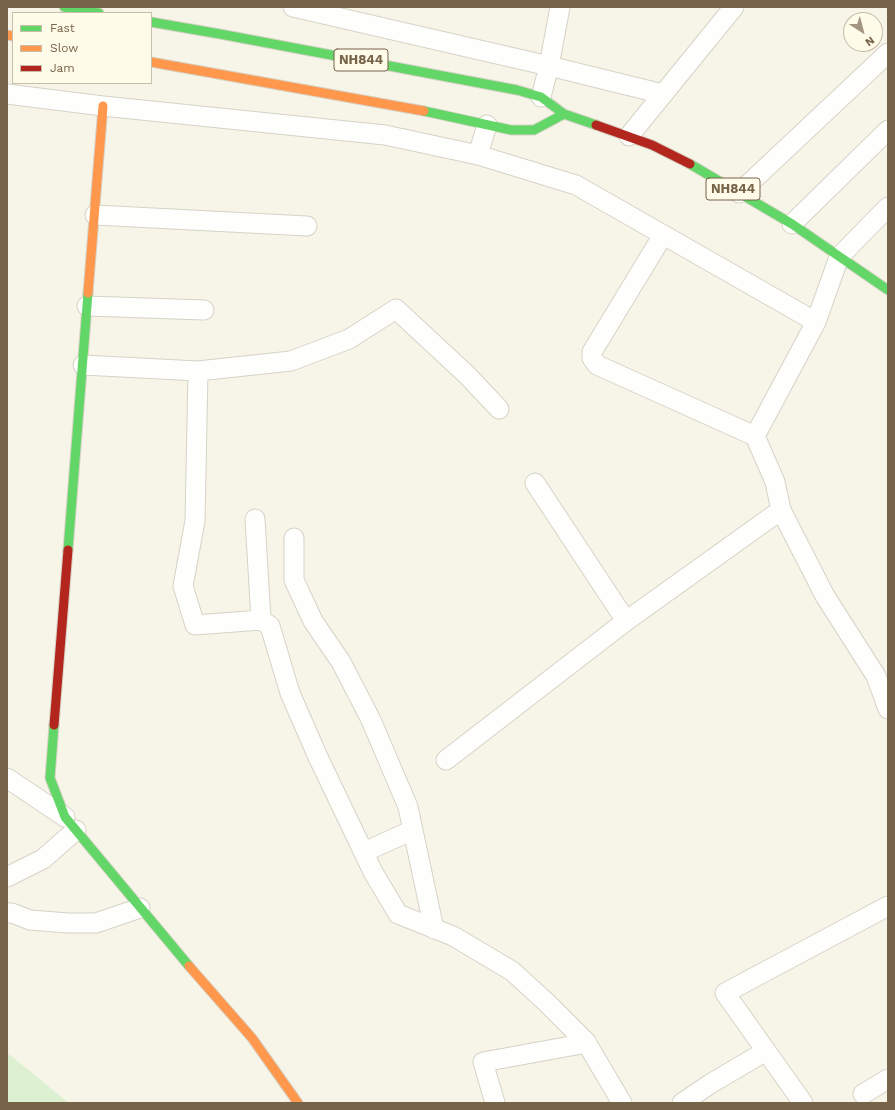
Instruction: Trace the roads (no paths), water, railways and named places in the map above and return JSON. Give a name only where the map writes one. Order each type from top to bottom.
[{"type":"main road","points":[[64,7],[93,12]]},
{"type":"main road","name":"NH844","points":[[152,22],[499,86],[542,97],[564,114],[652,145],[700,169],[792,224],[888,290]]},
{"type":"main road","points":[[152,62],[428,112],[511,130],[534,130],[564,114]]},
{"type":"main road","points":[[103,106],[50,778],[71,824],[176,951],[252,1038],[298,1103]]},
{"type":"street","points":[[294,7],[663,94]]},
{"type":"street","points":[[542,97],[560,7]]},
{"type":"street","points":[[629,136],[734,7]]},
{"type":"street","points":[[739,193],[888,53]]},
{"type":"street","points":[[7,94],[103,106],[385,135],[478,155],[576,185],[816,322]]},
{"type":"street","points":[[478,155],[487,125]]},
{"type":"street","points":[[792,224],[888,130]]},
{"type":"street","points":[[755,436],[816,322],[839,256],[888,207]]},
{"type":"street","points":[[95,215],[307,226]]},
{"type":"street","points":[[663,234],[592,352],[592,358],[597,365],[755,436],[775,482],[781,510],[825,596],[876,676],[888,709]]},
{"type":"street","points":[[87,306],[204,310]]},
{"type":"street","points":[[83,365],[198,371],[291,361],[349,339],[396,309],[468,376],[500,409]]},
{"type":"street","points":[[198,371],[195,521],[183,586],[195,625],[261,620],[270,626],[290,693],[318,757],[373,872],[398,914],[453,936],[512,971],[587,1043],[622,1103]]},
{"type":"street","points":[[535,483],[626,621]]},
{"type":"street","points":[[446,760],[626,621],[781,510]]},
{"type":"street","points":[[255,519],[261,620]]},
{"type":"street","points":[[294,538],[294,580],[314,621],[341,662],[371,720],[408,806],[434,929]]},
{"type":"street","points":[[7,778],[71,824],[43,859],[7,877]]},
{"type":"street","points":[[364,852],[413,830]]},
{"type":"street","points":[[803,1103],[725,993],[888,906]]},
{"type":"street","points":[[7,913],[12,913],[30,920],[68,923],[96,923],[140,908]]},
{"type":"street","points":[[495,1103],[483,1062],[587,1043]]},
{"type":"street","points":[[682,1103],[710,1084],[766,1051]]},
{"type":"street","points":[[863,1094],[888,1079]]}]
